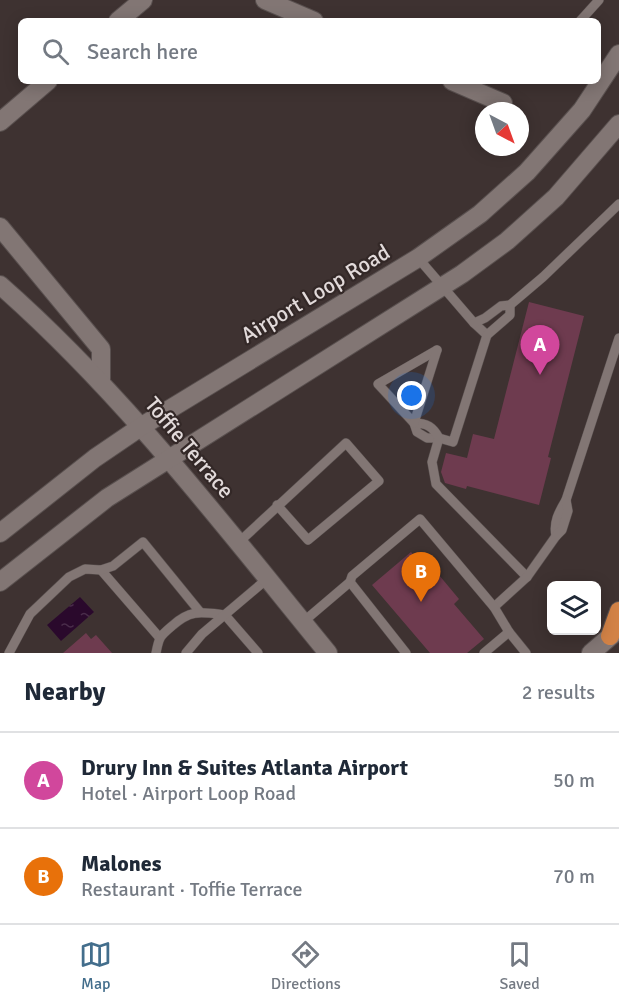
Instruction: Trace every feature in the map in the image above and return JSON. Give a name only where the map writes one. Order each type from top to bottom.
[{"type":"highway","points":[[614,633],[619,611]]},
{"type":"main road","points":[[122,18],[143,0]]},
{"type":"main road","points":[[265,0],[307,18]]},
{"type":"main road","name":"Airport Loop Road","points":[[601,81],[619,54]]},
{"type":"main road","points":[[0,122],[44,84]]},
{"type":"main road","points":[[459,84],[500,102]]},
{"type":"main road","name":"Airport Loop Road","points":[[0,533],[95,458],[142,426],[418,258],[480,214],[527,172],[582,110],[599,84]]},
{"type":"main road","points":[[0,582],[107,498],[442,287],[507,241],[556,197],[619,124]]},
{"type":"main road","points":[[0,227],[101,349],[100,382]]},
{"type":"main road","name":"Toffie Terrace","points":[[0,285],[142,426],[328,653]]},
{"type":"main road","points":[[591,653],[614,633]]},
{"type":"lane","points":[[583,18],[599,0]]},
{"type":"lane","points":[[474,323],[486,318],[501,306],[510,305],[543,277],[619,204]]},
{"type":"lane","points":[[418,258],[474,323],[488,335]]},
{"type":"lane","points":[[414,423],[437,350],[378,384],[414,423],[417,432],[427,438],[439,438],[453,442],[488,335],[510,315],[510,305]]},
{"type":"lane","points":[[494,606],[527,577],[562,530],[568,511],[566,500],[619,338]]},
{"type":"lane","points":[[439,438],[432,462],[436,484],[527,577]]},
{"type":"lane","points":[[238,543],[277,505],[346,443],[380,481],[308,540],[277,505]]},
{"type":"lane","points":[[303,622],[350,582],[352,576],[420,519],[494,606],[509,632],[526,653]]},
{"type":"lane","points":[[9,653],[30,614],[69,577],[85,569],[101,570],[113,566],[143,542],[200,612]]},
{"type":"lane","points":[[101,570],[159,637]]},
{"type":"lane","points":[[186,653],[202,634],[267,579]]},
{"type":"lane","points":[[350,582],[406,653]]},
{"type":"lane","points":[[156,653],[159,637],[184,615],[200,612],[225,615],[258,653]]},
{"type":"lane","points":[[484,653],[509,632]]},
{"type":"water","points":[[80,597],[94,612],[61,641],[47,625]]},
{"type":"building","points":[[529,302],[584,316],[548,457],[551,458],[539,505],[467,486],[466,489],[445,483],[441,472],[446,453],[467,458],[473,434],[494,439]]},
{"type":"building","points":[[411,552],[434,579],[439,575],[459,599],[454,604],[484,639],[467,653],[430,653],[372,585]]},
{"type":"building","points":[[86,633],[91,639],[96,635],[112,653],[63,653]]},
{"type":"place","name":"Drury Inn & Suites Atlanta Airport","points":[[540,375]]},
{"type":"place","name":"Malones","points":[[421,602]]}]
